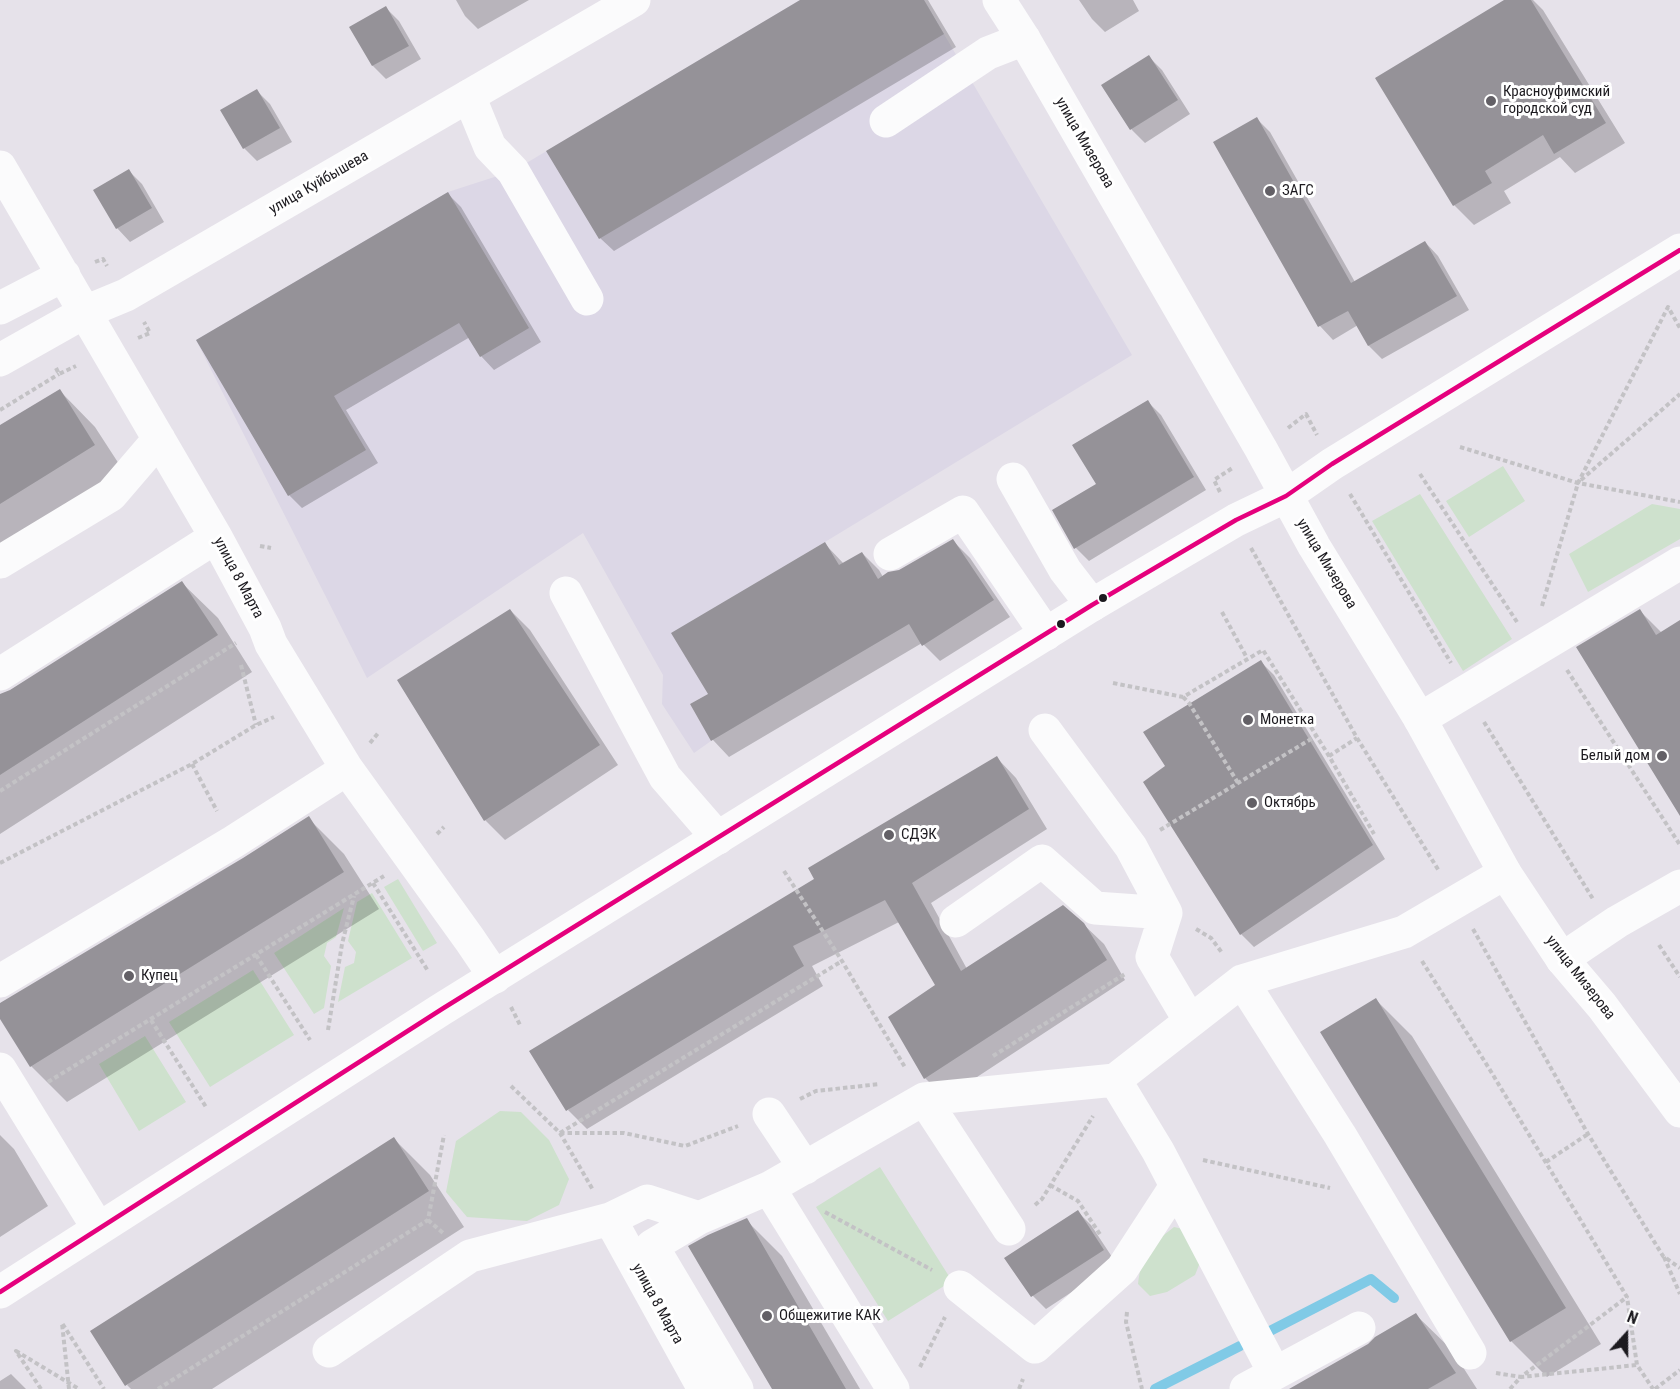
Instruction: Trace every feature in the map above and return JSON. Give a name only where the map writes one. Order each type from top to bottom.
[{"type":"main road","name":"улица Куйбышева","points":[[0,360],[85,312],[126,294],[634,0]]},
{"type":"main road","name":"улица Мизерова","points":[[999,0],[1024,39],[1261,449],[1314,546],[1420,719],[1505,873],[1562,959],[1602,1006],[1680,1111]]},
{"type":"main road","points":[[886,121],[988,53],[1024,39]]},
{"type":"main road","points":[[469,96],[490,147],[513,171],[587,299]]},
{"type":"main road","name":"улица 8 Марта","points":[[0,167],[216,537],[265,628],[271,644],[306,702],[347,769],[495,977]]},
{"type":"main road","points":[[0,1292],[495,977],[1092,605],[1236,520],[1286,496],[1332,464],[1680,250]]},
{"type":"main road","points":[[0,308],[64,275]]},
{"type":"main road","points":[[0,562],[111,495],[159,439]]},
{"type":"main road","points":[[1013,478],[1065,570],[1092,605]]},
{"type":"main road","points":[[890,554],[963,512],[1046,634]]},
{"type":"main road","points":[[0,674],[216,537]]},
{"type":"main road","points":[[1420,719],[1680,563]]},
{"type":"main road","points":[[566,593],[665,777],[718,838]]},
{"type":"main road","points":[[1046,730],[1131,847],[1166,913],[1152,957],[1190,1021]]},
{"type":"main road","points":[[0,981],[233,842],[347,769]]},
{"type":"main road","points":[[956,921],[1041,861],[1095,908],[1166,913]]},
{"type":"main road","points":[[737,1389],[652,1246],[699,1218],[769,1188],[924,1099],[1115,1080],[1242,981],[1404,932],[1505,873]]},
{"type":"main road","points":[[1562,959],[1617,922],[1680,886]]},
{"type":"main road","points":[[1242,981],[1480,1363]]},
{"type":"main road","points":[[1115,1080],[1158,1151],[1274,1372]]},
{"type":"main road","points":[[6,1081],[98,1228]]},
{"type":"main road","points":[[924,1099],[1009,1229]]},
{"type":"main road","points":[[769,1114],[804,1168]]},
{"type":"main road","points":[[960,1287],[1035,1347],[1122,1269],[1176,1186]]},
{"type":"main road","points":[[769,1188],[893,1389]]},
{"type":"main road","points":[[329,1351],[470,1256],[610,1219],[647,1201],[699,1218]]},
{"type":"main road","name":"улица 8 Марта","points":[[610,1219],[704,1389]]},
{"type":"main road","points":[[1246,1389],[1359,1328]]},
{"type":"path","points":[[1541,609],[1578,483],[1668,307],[1680,327]]},
{"type":"path","points":[[0,410],[59,374]]},
{"type":"path","points":[[1578,483],[1680,394]]},
{"type":"path","points":[[1460,447],[1578,483],[1680,502]]},
{"type":"path","points":[[1222,612],[1247,658]]},
{"type":"path","points":[[0,791],[265,628]]},
{"type":"path","points":[[236,644],[238,654]]},
{"type":"path","points":[[1183,697],[1263,650],[1374,834]]},
{"type":"path","points":[[241,664],[256,725]]},
{"type":"path","points":[[1113,683],[1183,697],[1239,783]]},
{"type":"path","points":[[0,863],[192,764],[256,725],[306,702]]},
{"type":"path","points":[[1131,847],[1316,736]]},
{"type":"path","points":[[1329,756],[1358,738]]},
{"type":"path","points":[[192,764],[233,842]]},
{"type":"path","points":[[6,1081],[151,1020],[410,860]]},
{"type":"path","points":[[784,871],[842,961],[924,1099]]},
{"type":"path","points":[[373,883],[428,971]]},
{"type":"path","points":[[328,1030],[342,944],[354,895]]},
{"type":"path","points":[[1166,913],[1211,938],[1242,981]]},
{"type":"path","points":[[1404,932],[1627,1297],[1637,1365],[1654,1389],[1680,1370]]},
{"type":"path","points":[[1659,945],[1680,976]]},
{"type":"path","points":[[256,955],[310,1040]]},
{"type":"path","points":[[983,1062],[1152,957]]},
{"type":"path","points":[[560,1133],[842,961]]},
{"type":"path","points":[[151,1020],[206,1107]]},
{"type":"path","points":[[511,1086],[560,1133],[610,1219]]},
{"type":"path","points":[[1546,1162],[1588,1134]]},
{"type":"path","points":[[158,1389],[428,1220],[444,1135]]},
{"type":"path","points":[[1158,1151],[1328,1187],[1335,1196]]},
{"type":"path","points":[[769,1188],[816,1207],[960,1287]]},
{"type":"path","points":[[1663,1256],[1680,1294]]},
{"type":"path","points":[[1510,1389],[1521,1377],[1627,1297]]},
{"type":"path","points":[[69,1389],[62,1323],[104,1389]]},
{"type":"path","points":[[41,1389],[16,1351],[79,1389]]},
{"type":"path","points":[[1480,1363],[1521,1377],[1637,1365]]},
{"type":"shaded area","points":[[800,0],[924,0],[1132,355],[672,633],[708,694],[690,704],[711,741],[694,753],[662,704],[663,675],[583,533],[367,678],[196,340],[448,192],[513,171]]},
{"type":"green space","points":[[1503,466],[1525,501],[1469,537],[1446,501]]},
{"type":"green space","points":[[1420,494],[1512,639],[1463,671],[1372,521]]},
{"type":"green space","points":[[1652,504],[1680,509],[1680,539],[1588,592],[1569,554]]},
{"type":"green space","points":[[398,879],[437,943],[423,951],[384,887]]},
{"type":"green space","points":[[372,893],[412,958],[338,1002],[345,967],[354,963],[356,952],[348,941],[357,902]]},
{"type":"green space","points":[[344,908],[336,937],[327,943],[324,956],[331,966],[324,1008],[314,1014],[274,953]]},
{"type":"green space","points":[[253,970],[294,1035],[210,1087],[169,1022]]},
{"type":"green space","points":[[145,1036],[186,1102],[139,1131],[99,1064]]},
{"type":"green space","points":[[500,1111],[521,1112],[549,1140],[569,1179],[559,1205],[527,1221],[467,1217],[446,1192],[456,1141]]},
{"type":"green space","points":[[880,1167],[952,1281],[888,1321],[816,1207]]},
{"type":"green space","points":[[1174,1227],[1183,1229],[1201,1260],[1195,1275],[1167,1292],[1150,1296],[1138,1284],[1142,1264],[1153,1245]]},
{"type":"building","points":[[800,0],[924,0],[944,34],[599,239],[546,151]]},
{"type":"building","name":"Красноуфимский городской суд","points":[[1504,0],[1531,0],[1606,123],[1554,154],[1543,135],[1485,171],[1492,183],[1453,206],[1375,78]]},
{"type":"building","points":[[386,6],[409,46],[372,66],[349,27]]},
{"type":"building","points":[[1149,55],[1178,100],[1130,130],[1101,85]]},
{"type":"building","points":[[257,89],[280,128],[243,149],[220,110]]},
{"type":"building","name":"ЗАГС","points":[[1257,117],[1351,283],[1425,241],[1457,296],[1368,346],[1348,311],[1318,327],[1213,142]]},
{"type":"building","points":[[129,169],[152,208],[116,229],[93,190]]},
{"type":"building","points":[[448,192],[529,328],[480,357],[459,323],[334,396],[366,450],[288,496],[196,340]]},
{"type":"building","points":[[60,389],[95,445],[0,504],[0,425]]},
{"type":"building","points":[[1148,400],[1194,477],[1074,549],[1052,510],[1096,484],[1072,445]]},
{"type":"building","points":[[953,539],[994,600],[922,646],[909,624],[711,741],[690,704],[708,694],[671,633],[825,542],[839,565],[862,552],[878,579],[888,572],[899,570]]},
{"type":"building","points":[[182,581],[218,635],[0,775],[0,694],[10,690]]},
{"type":"building","points":[[510,609],[600,745],[484,821],[397,680]]},
{"type":"building","points":[[1640,609],[1656,635],[1680,620],[1680,816],[1576,647]]},
{"type":"building","name":"Октябрь","points":[[1261,660],[1373,845],[1240,935],[1143,782],[1165,766],[1143,732]]},
{"type":"building","points":[[997,756],[1029,809],[912,883],[961,971],[1063,905],[1084,923],[1107,960],[924,1079],[888,1017],[935,985],[885,900],[793,946],[804,966],[566,1111],[529,1051],[814,879],[808,868]]},
{"type":"building","points":[[309,816],[344,872],[30,1067],[0,1019],[0,1003]]},
{"type":"building","points":[[1376,998],[1566,1308],[1510,1342],[1320,1032]]},
{"type":"building","points":[[394,1137],[429,1191],[125,1386],[90,1331]]},
{"type":"building","points":[[1078,1210],[1104,1250],[1031,1297],[1004,1258]]},
{"type":"building","name":"Общежитие КАК","points":[[747,1218],[846,1389],[772,1389],[688,1246]]},
{"type":"building","points":[[1416,1313],[1456,1373],[1428,1389],[1289,1389],[1368,1344],[1375,1337]]},
{"type":"waterway","points":[[1268,1332],[1371,1279],[1394,1298]]},
{"type":"waterway","points":[[1155,1389],[1240,1346]]},
{"type":"transit line","points":[[0,1292],[442,1009],[1092,605],[1236,520],[1286,496],[1332,464],[1680,250]]},
{"type":"place","name":"Красноуфимский городской суд","points":[[1491,101]]},
{"type":"place","name":"ЗАГС","points":[[1270,191]]},
{"type":"place","name":"Монетка","points":[[1248,720]]},
{"type":"place","name":"Белый дом","points":[[1662,756]]},
{"type":"place","name":"Октябрь","points":[[1252,803]]},
{"type":"place","name":"СДЭК","points":[[889,835]]},
{"type":"place","name":"Купец","points":[[129,976]]},
{"type":"place","name":"Общежитие КАК","points":[[767,1316]]}]
